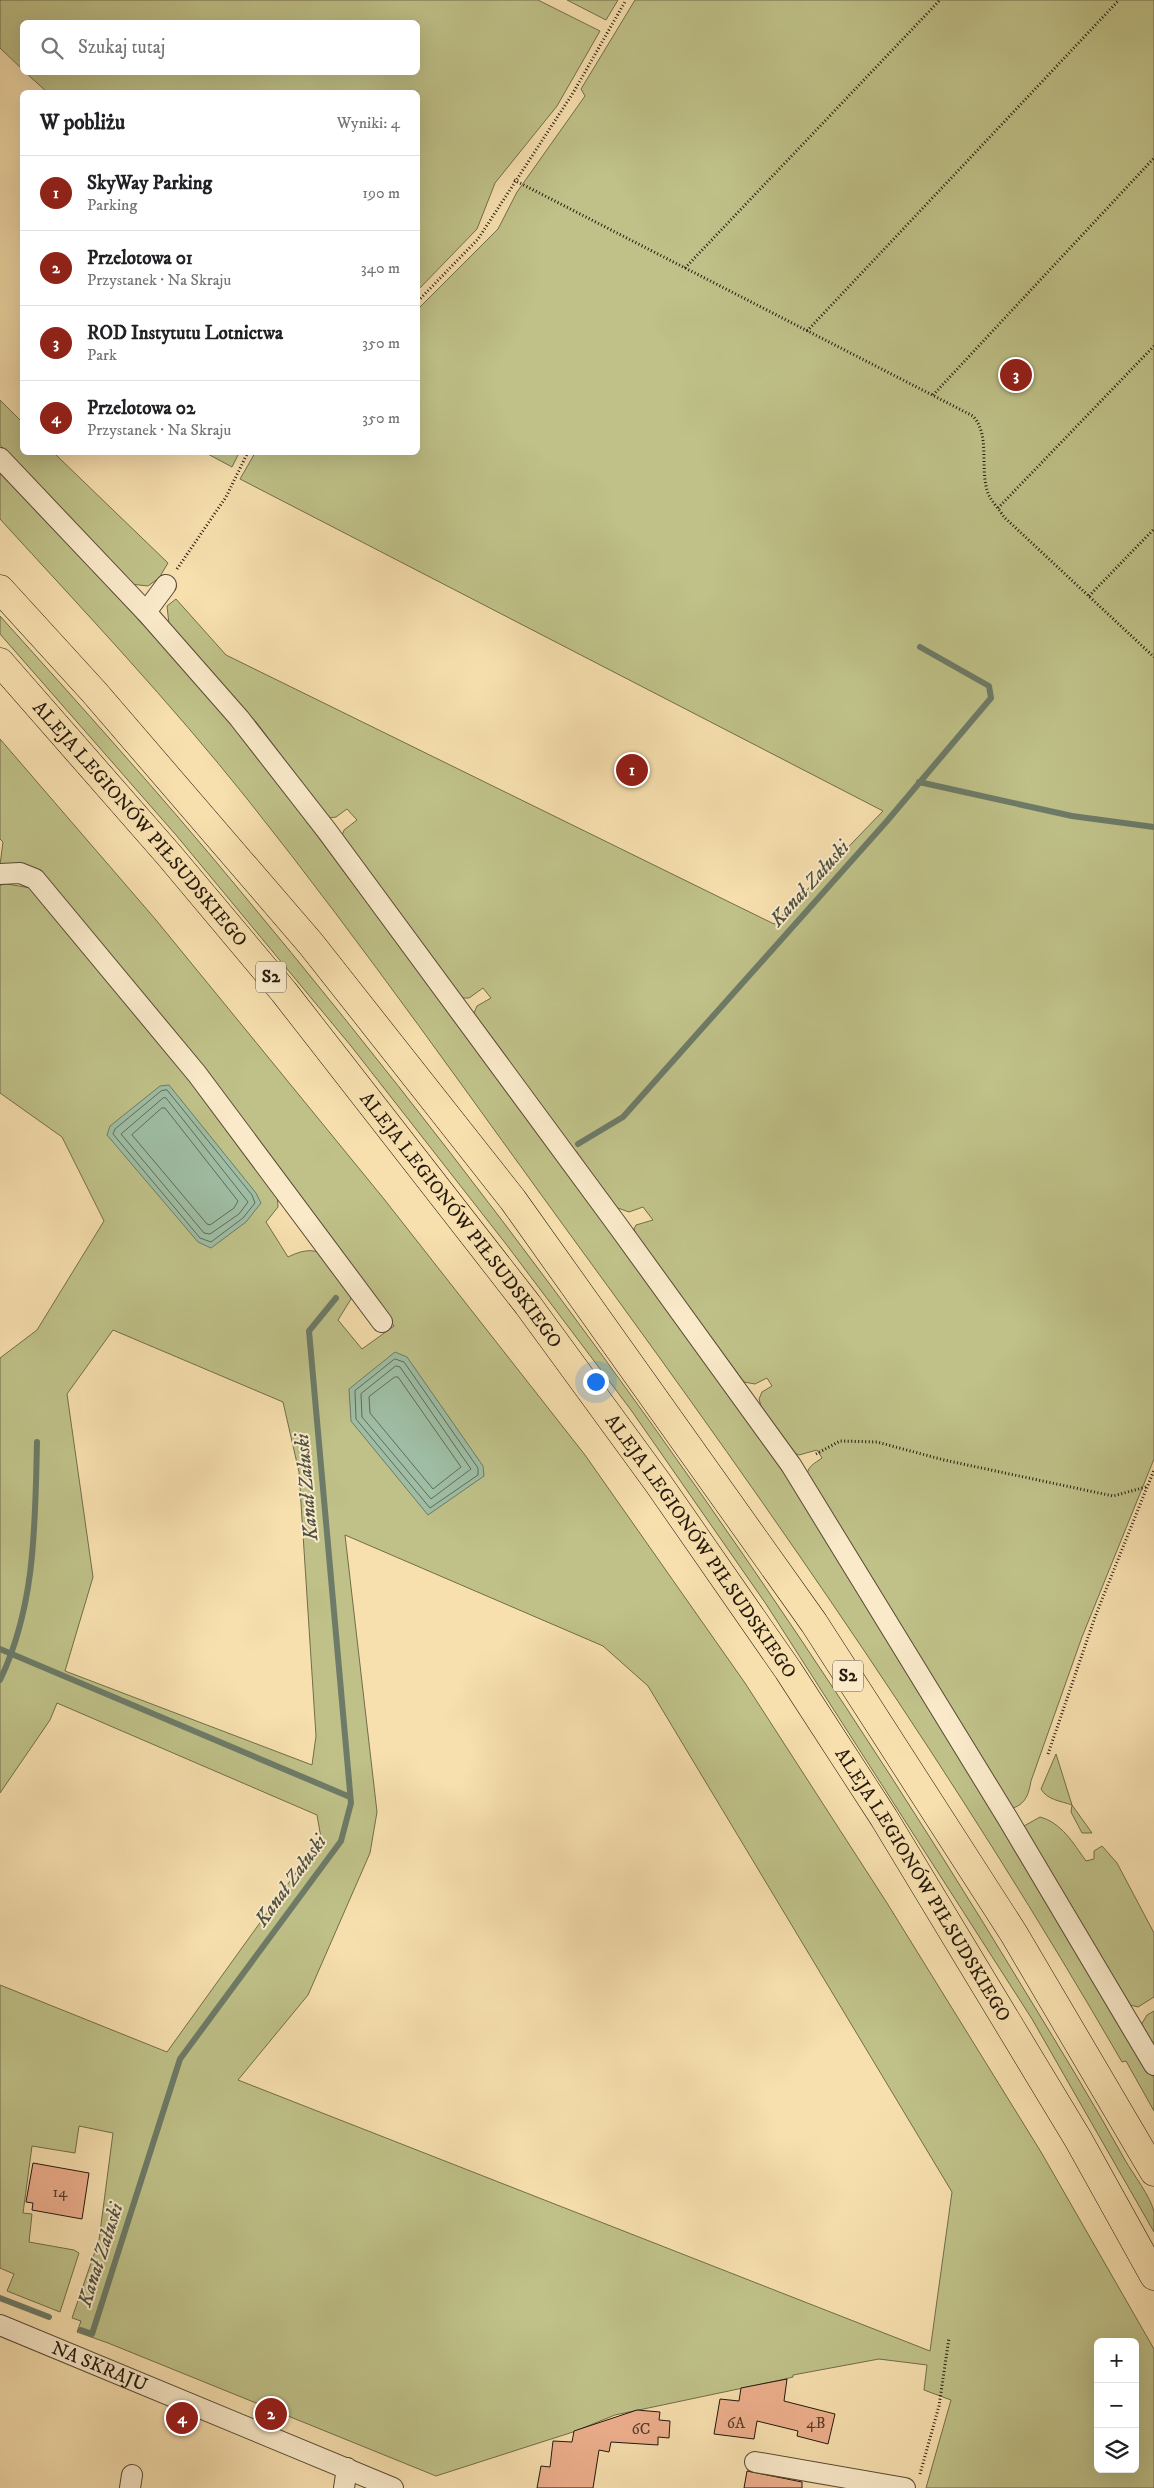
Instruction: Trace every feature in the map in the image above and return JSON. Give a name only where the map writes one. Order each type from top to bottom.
[{"type":"highway","name":"S2","points":[[0,589],[94,692],[311,944],[513,1200],[814,1623],[1014,1934],[1154,2172]]},
{"type":"highway","name":"ALEJA LEGIONÓW PIŁSUDSKIEGO","points":[[0,662],[169,855],[284,992],[528,1305],[658,1483],[782,1663],[884,1818],[1078,2139],[1154,2276]]},
{"type":"street","points":[[0,458],[146,612],[239,718],[327,831],[618,1226],[791,1465],[1008,1819],[1154,2064]]},
{"type":"street","points":[[146,612],[166,585]]},
{"type":"street","points":[[0,874],[20,873],[35,879],[196,1074],[382,1322]]},
{"type":"street","name":"NA SKRAJU","points":[[0,2325],[393,2488]]},
{"type":"street","points":[[755,2462],[912,2486]]},
{"type":"street","points":[[344,2488],[347,2468]]},
{"type":"path","points":[[420,299],[478,239],[514,180],[573,92],[626,0]]},
{"type":"path","points":[[685,268],[940,0]]},
{"type":"path","points":[[807,331],[1119,0]]},
{"type":"path","points":[[933,396],[1154,158]]},
{"type":"path","points":[[514,180],[973,416],[980,424],[988,494],[1004,517],[1154,657]]},
{"type":"path","points":[[998,508],[1154,346]]},
{"type":"path","points":[[166,585],[226,497],[247,455]]},
{"type":"path","points":[[1089,596],[1154,529]]},
{"type":"path","points":[[816,1454],[840,1441],[876,1442],[944,1460],[1113,1496],[1146,1487]]},
{"type":"path","points":[[1048,1754],[1095,1617],[1154,1470]]},
{"type":"path","points":[[912,2486],[939,2406],[949,2338]]},
{"type":"green space","points":[[0,0],[538,0],[600,31],[557,106],[495,183],[477,229],[420,288],[420,90],[45,90],[28,75],[420,75],[420,20],[20,20],[20,67],[0,48]]},
{"type":"green space","points":[[567,0],[618,0],[606,20]]},
{"type":"green space","points":[[635,0],[1154,0],[1154,1459],[1082,1637],[1028,1794],[1021,1804],[1013,1808],[1004,1801],[807,1477],[810,1468],[822,1458],[817,1450],[799,1455],[792,1452],[761,1406],[759,1399],[762,1392],[772,1386],[767,1378],[755,1384],[744,1382],[636,1235],[634,1229],[636,1225],[653,1220],[643,1207],[629,1212],[615,1207],[576,1151],[568,1144],[476,1020],[474,1013],[477,1006],[491,998],[483,988],[469,998],[463,998],[456,993],[342,836],[344,830],[357,820],[347,809],[336,817],[329,818],[325,814],[257,723],[169,624],[167,606],[176,599],[226,655],[774,924],[883,811],[240,479],[254,455],[420,455],[420,307],[498,229],[517,192],[585,96],[581,89]]},
{"type":"green space","points":[[0,400],[20,420],[20,455],[56,455],[168,563],[159,578],[148,586],[130,584],[0,445]]},
{"type":"green space","points":[[210,455],[238,455],[232,467]]},
{"type":"green space","points":[[0,471],[227,715],[560,1161],[780,1465],[1154,2078],[1154,2111],[1126,2061],[1122,2062],[997,1854],[931,1752],[727,1452],[419,1026],[292,856],[188,728],[0,519]]},
{"type":"green space","points":[[0,616],[179,818],[345,1019],[450,1153],[654,1426],[846,1708],[938,1851],[1053,2037],[1146,2193],[1154,2212],[1154,2232],[1032,2019],[766,1604],[631,1410],[506,1244],[351,1046],[176,835],[0,634]]},
{"type":"green space","points":[[0,739],[156,920],[384,1199],[585,1455],[745,1683],[887,1903],[1041,2152],[1154,2349],[1154,2488],[926,2488],[951,2400],[924,2390],[927,2365],[879,2359],[793,2375],[793,2377],[781,2380],[615,2415],[573,2432],[436,2476],[77,2332],[81,2321],[72,2318],[99,2240],[113,2133],[79,2126],[75,2153],[32,2146],[23,2213],[32,2214],[29,2242],[74,2250],[79,2253],[60,2312],[7,2291],[14,2274],[0,2268],[0,1985],[167,2052],[321,1838],[317,1815],[57,1703],[50,1720],[0,1793],[0,1358],[37,1330],[104,1221],[62,1137],[0,1093],[0,885],[7,884],[31,888],[142,1020],[277,1192],[278,1207],[266,1222],[288,1257],[301,1252],[311,1251],[326,1257],[332,1264],[350,1293],[351,1299],[338,1320],[362,1349],[394,1326],[302,1204],[40,873],[0,865],[3,842],[0,839]],"holes":[[[113,1330],[283,1402],[299,1472],[316,1736],[312,1765],[65,1671],[93,1577],[67,1394]],[[345,1535],[603,1646],[648,1686],[952,2192],[930,2351],[238,2080],[308,1995],[370,1853],[377,1812]]]},
{"type":"green space","points":[[1056,1754],[1072,1805],[1047,1796],[1041,1789]]},
{"type":"green space","points":[[1072,1805],[1092,1833],[1082,1833],[1071,1812]]},
{"type":"green space","points":[[1040,1817],[1061,1829],[1086,1861],[1094,1859],[1094,1851],[1102,1846],[1117,1863],[1154,1933],[1154,1997],[1138,2007],[1130,2005],[1025,1832],[1024,1826]]},
{"type":"green space","points":[[1154,2011],[1154,2046],[1141,2025],[1147,2015]]},
{"type":"water","points":[[169,1085],[256,1193],[261,1203],[246,1222],[211,1248],[198,1242],[107,1135],[110,1126],[160,1086]]},
{"type":"water","points":[[395,1352],[407,1357],[483,1466],[484,1476],[428,1515],[351,1421],[349,1389]]},
{"type":"building","points":[[33,2163],[89,2173],[82,2219],[32,2210],[33,2203],[26,2202]]},
{"type":"building","points":[[787,2379],[784,2401],[835,2414],[828,2444],[797,2436],[798,2431],[757,2421],[754,2439],[714,2434],[720,2399],[739,2401],[741,2388]]},
{"type":"building","points":[[637,2410],[660,2412],[659,2420],[670,2421],[669,2438],[658,2437],[658,2445],[611,2442],[609,2452],[599,2450],[593,2488],[537,2488],[541,2466],[550,2467],[553,2441],[572,2442],[574,2431]]},
{"type":"building","points":[[747,2471],[802,2482],[802,2488],[744,2488]]},
{"type":"waterway","name":"Kanał Załuski","points":[[578,1144],[623,1117],[887,821],[991,698],[989,686],[920,647]]},
{"type":"waterway","points":[[919,782],[1072,816],[1154,827]]},
{"type":"waterway","name":"Kanał Załuski","points":[[81,2330],[92,2334],[180,2059],[341,1841],[351,1803],[309,1331],[336,1298]]},
{"type":"waterway","points":[[0,1680],[12,1652],[21,1623],[27,1593],[34,1533],[37,1442]]},
{"type":"waterway","points":[[0,1649],[350,1797]]},
{"type":"waterway","points":[[0,2298],[49,2317]]},
{"type":"place","name":"ROD Instytutu Lotnictwa","points":[[1016,375]]},
{"type":"place","name":"SkyWay Parking","points":[[632,770]]},
{"type":"place","name":"Przelotowa 01","points":[[271,2414]]},
{"type":"place","name":"Przelotowa 02","points":[[182,2418]]}]
